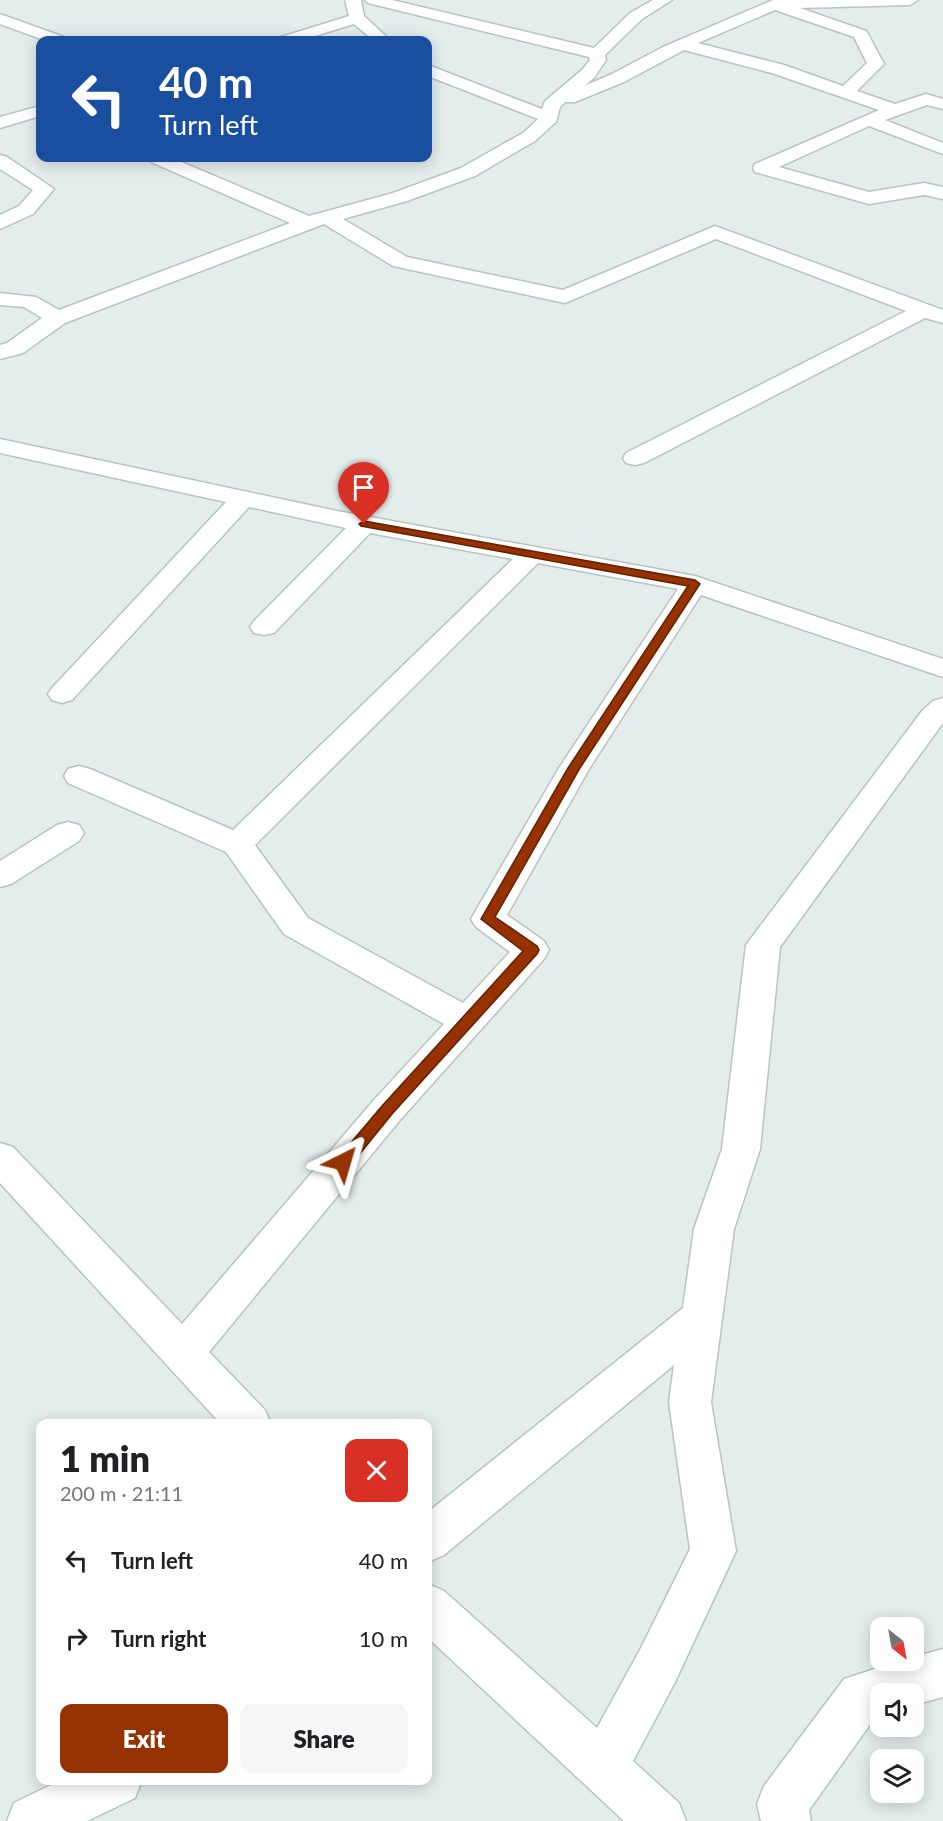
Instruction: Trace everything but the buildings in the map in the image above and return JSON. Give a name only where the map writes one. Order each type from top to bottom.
[{"type":"street","points":[[353,0],[357,18],[377,36]]},
{"type":"street","points":[[373,0],[597,54]]},
{"type":"street","points":[[597,54],[636,16],[664,0]]},
{"type":"street","points":[[748,0],[781,2],[910,0]]},
{"type":"street","points":[[432,71],[550,111],[669,50],[781,2],[860,34],[876,64],[846,93]]},
{"type":"street","points":[[300,36],[357,18]]},
{"type":"street","points":[[0,19],[47,36]]},
{"type":"street","points":[[685,45],[778,69],[895,110]]},
{"type":"street","points":[[0,352],[15,348],[57,318],[307,223],[400,197],[468,172],[529,136],[550,111],[588,74],[598,60],[597,54]]},
{"type":"street","points":[[943,104],[926,99],[869,120],[762,168],[870,198],[924,189],[943,193]]},
{"type":"street","points":[[0,123],[36,112]]},
{"type":"street","points":[[869,120],[943,149]]},
{"type":"street","points":[[0,161],[44,189],[26,210],[0,223]]},
{"type":"street","points":[[167,162],[307,223]]},
{"type":"street","points":[[328,218],[400,262],[565,297],[715,232],[934,313]]},
{"type":"street","points":[[0,299],[29,301],[57,318]]},
{"type":"street","points":[[635,458],[934,313]]},
{"type":"street","points":[[0,446],[243,500],[695,584],[943,668]]},
{"type":"street","points":[[62,694],[243,500]]},
{"type":"street","points":[[264,627],[364,524]]},
{"type":"street","points":[[237,844],[532,555]]},
{"type":"street","points":[[183,1353],[387,1110],[532,950],[488,919],[574,768],[695,584]]},
{"type":"street","points":[[603,1766],[658,1665],[713,1551],[690,1402],[714,1229],[741,1149],[763,945],[932,717],[943,707]]},
{"type":"street","points":[[79,776],[237,844],[296,926],[467,1021]]},
{"type":"street","points":[[0,876],[68,833]]},
{"type":"street","points":[[0,1158],[245,1419]]},
{"type":"street","points":[[432,1537],[701,1318]]},
{"type":"street","points":[[434,1621],[603,1766],[661,1821]]},
{"type":"street","points":[[786,1821],[782,1804],[861,1696],[943,1673]]},
{"type":"street","points":[[32,1821],[107,1785]]},
{"type":"route","points":[[343,1162],[532,950],[488,919],[574,768],[695,584],[508,552],[364,524]]}]
